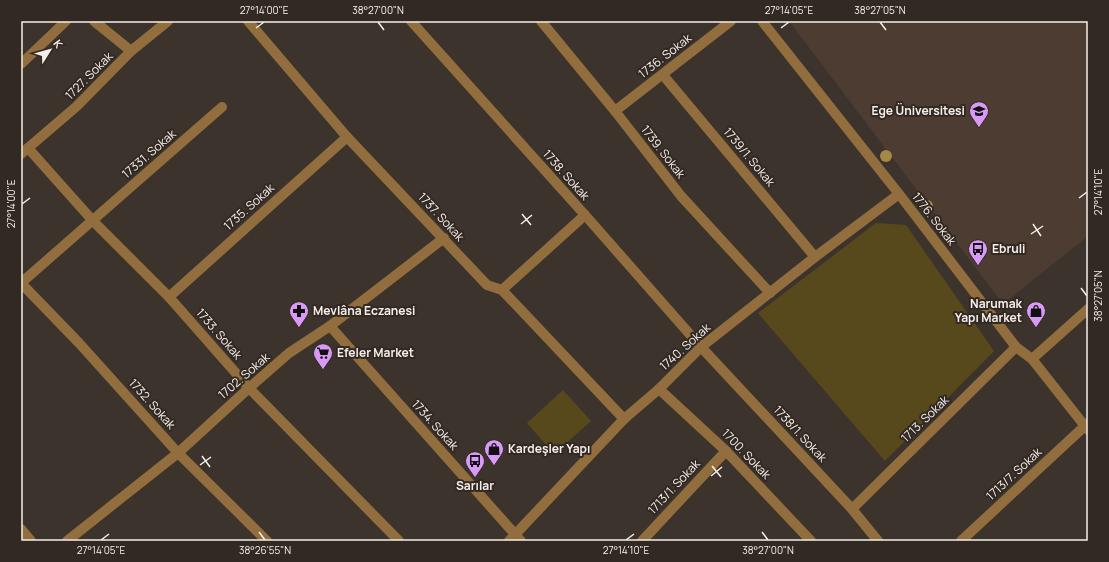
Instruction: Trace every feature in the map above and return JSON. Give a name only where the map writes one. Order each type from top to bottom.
[{"type":"street","points":[[21,64],[66,21]]},
{"type":"street","points":[[94,21],[131,51]]},
{"type":"street","name":"1727. Sokak","points":[[24,151],[78,106],[131,51],[168,21]]},
{"type":"street","name":"1737. Sokak","points":[[248,21],[347,137],[487,285],[502,290],[624,419]]},
{"type":"street","name":"1738. Sokak","points":[[411,21],[701,347]]},
{"type":"street","name":"1739. Sokak","points":[[541,21],[615,111],[681,196],[770,294]]},
{"type":"street","name":"1736. Sokak","points":[[615,111],[731,21]]},
{"type":"street","name":"1776. Sokak","points":[[762,21],[899,194],[1016,347],[1032,360],[1087,426]]},
{"type":"street","name":"1739/1. Sokak","points":[[663,75],[815,256]]},
{"type":"street","name":"17331. Sokak","points":[[21,283],[222,107]]},
{"type":"street","name":"1735. Sokak","points":[[169,297],[347,137]]},
{"type":"street","name":"1733. Sokak","points":[[24,151],[169,297],[249,388],[399,541]]},
{"type":"street","name":"1740. Sokak","points":[[515,539],[624,419],[659,389],[701,347],[770,294],[815,256],[899,194]]},
{"type":"street","points":[[502,290],[585,215]]},
{"type":"street","name":"1702. Sokak","points":[[67,541],[178,453],[289,353],[330,326],[444,238]]},
{"type":"street","name":"1732. Sokak","points":[[21,283],[79,343],[178,453],[267,541]]},
{"type":"street","points":[[1032,360],[1088,309]]},
{"type":"street","name":"1734. Sokak","points":[[330,326],[515,539]]},
{"type":"street","name":"1738/1. Sokak","points":[[701,347],[852,509],[878,541]]},
{"type":"street","name":"1713. Sokak","points":[[852,509],[1016,347]]},
{"type":"street","name":"1700. Sokak","points":[[659,389],[726,450],[811,541]]},
{"type":"street","name":"1713/7. Sokak","points":[[962,541],[1087,426]]},
{"type":"street","name":"1713/1. Sokak","points":[[642,541],[726,450]]},
{"type":"street","points":[[21,529],[31,541]]},
{"type":"shaded area","name":"Ege Üniversitesi","points":[[789,21],[1088,21],[1088,236],[1003,304]]},
{"type":"shaded area","points":[[876,223],[906,225],[994,351],[885,461],[758,313]]},
{"type":"shaded area","points":[[563,390],[591,421],[554,454],[527,423]]},
{"type":"place","name":"Ege Üniversitesi","points":[[979,128]]},
{"type":"place","name":"Ebruli","points":[[978,266]]},
{"type":"place","name":"Mevlâna Eczanesi","points":[[299,328]]},
{"type":"place","name":"Narumak Yapı Market","points":[[1036,328]]},
{"type":"place","name":"Efeler Market","points":[[323,370]]},
{"type":"place","name":"Kardeşler Yapı","points":[[494,466]]},
{"type":"place","name":"Sarılar","points":[[475,478]]}]
